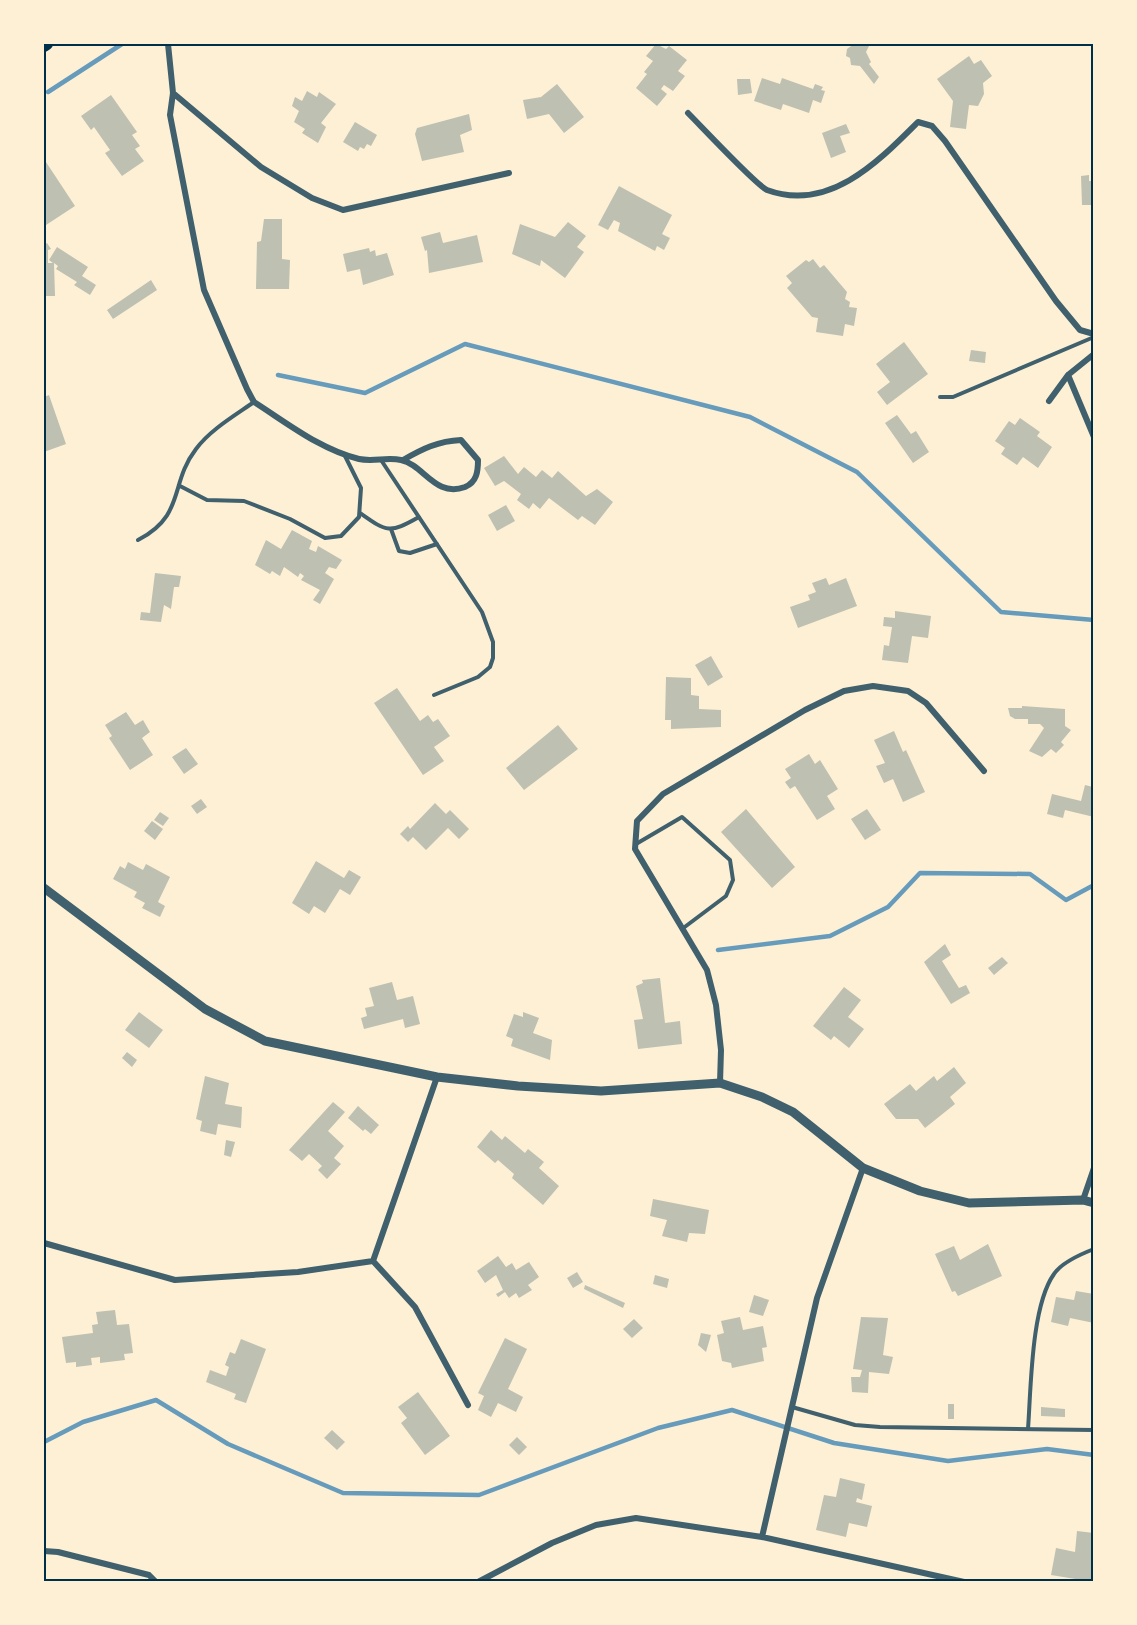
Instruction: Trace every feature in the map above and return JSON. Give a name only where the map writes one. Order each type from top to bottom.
[{"type":"street","points":[[168,44],[173,93],[170,115],[204,290],[254,402],[333,451],[362,460],[403,460],[443,440],[461,440],[478,460],[478,474],[468,485],[453,490],[431,481],[403,460]]},
{"type":"street","points":[[173,93],[261,167],[312,198],[343,210],[509,173]]},
{"type":"street","points":[[688,113],[766,189],[801,195],[834,189],[868,168],[918,122],[932,126],[973,178],[1029,265],[1056,301],[1080,330],[1094,336]]},
{"type":"street","points":[[1049,401],[1068,375],[1094,354]]},
{"type":"street","points":[[1068,375],[1094,437]]},
{"type":"street","points":[[720,1083],[721,1050],[716,1005],[707,970],[635,849],[637,821],[663,794],[805,710],[844,691],[873,687],[908,692],[926,703],[984,771]]},
{"type":"street","points":[[44,888],[205,1009],[265,1041],[437,1077],[518,1086],[601,1091],[720,1083],[762,1097],[793,1112],[863,1168],[920,1191],[969,1203],[1083,1200],[1094,1203]]},
{"type":"street","points":[[373,1261],[437,1077]]},
{"type":"street","points":[[762,1537],[817,1298],[863,1168]]},
{"type":"street","points":[[1083,1200],[1094,1168]]},
{"type":"street","points":[[44,1243],[175,1280],[298,1272],[373,1261]]},
{"type":"street","points":[[373,1261],[415,1307],[468,1405]]},
{"type":"street","points":[[478,1581],[552,1543],[596,1525],[636,1518],[762,1537],[964,1581]]},
{"type":"street","points":[[44,1551],[58,1552],[149,1575],[156,1581]]},
{"type":"lane","points":[[940,397],[953,397],[1094,336]]},
{"type":"lane","points":[[138,540],[159,528],[169,513],[180,486],[184,466],[197,447],[214,431],[254,402]]},
{"type":"lane","points":[[180,486],[207,500],[244,501],[290,519],[325,538],[341,537],[358,517],[361,488],[344,454]]},
{"type":"lane","points":[[380,459],[482,612],[489,627],[493,658],[490,667],[478,677],[434,695]]},
{"type":"lane","points":[[359,513],[383,529],[397,529],[418,517]]},
{"type":"lane","points":[[391,529],[399,550],[411,553],[437,544]]},
{"type":"lane","points":[[635,844],[682,817],[730,860],[733,880],[726,896],[681,929]]},
{"type":"lane","points":[[1028,1430],[1039,1310],[1054,1274],[1082,1254],[1094,1250]]},
{"type":"lane","points":[[792,1407],[855,1425],[1094,1431]]},
{"type":"building","points":[[656,44],[666,49],[669,46],[687,60],[678,71],[685,76],[673,91],[664,85],[661,89],[667,94],[657,106],[636,88],[647,74],[644,72],[653,61],[646,56]]},
{"type":"building","points":[[854,44],[870,44],[866,52],[871,62],[869,64],[879,77],[874,84],[860,66],[851,65],[850,58],[846,56],[847,49]]},
{"type":"building","points":[[969,56],[974,64],[981,60],[992,76],[983,83],[984,94],[978,106],[969,105],[966,129],[950,127],[953,101],[937,79]]},
{"type":"building","points":[[762,78],[780,84],[782,78],[813,89],[815,84],[823,87],[821,90],[825,91],[821,103],[813,100],[809,113],[783,104],[781,110],[754,101]]},
{"type":"building","points":[[737,79],[750,79],[752,93],[738,95]]},
{"type":"building","points":[[557,84],[584,117],[564,133],[549,114],[527,119],[523,100],[541,97]]},
{"type":"building","points":[[307,91],[317,97],[319,92],[336,104],[321,123],[326,127],[318,143],[302,133],[305,129],[294,122],[299,111],[292,106],[295,97],[302,101]]},
{"type":"building","points":[[111,95],[137,132],[132,135],[140,146],[135,149],[144,161],[122,176],[105,153],[110,150],[94,127],[91,130],[81,116]]},
{"type":"building","points":[[469,114],[472,130],[460,135],[464,152],[422,161],[415,134],[417,128]]},
{"type":"building","points":[[355,122],[377,135],[371,146],[367,144],[364,149],[360,147],[358,151],[343,142]]},
{"type":"building","points":[[846,124],[850,133],[840,136],[846,152],[831,158],[822,133]]},
{"type":"building","points":[[44,159],[75,206],[46,225],[44,221]]},
{"type":"building","points":[[1089,175],[1089,181],[1094,181],[1094,205],[1082,205],[1081,176]]},
{"type":"building","points":[[619,186],[672,215],[662,234],[670,238],[664,250],[657,246],[655,251],[618,231],[620,223],[614,220],[608,230],[598,225]]},
{"type":"building","points":[[264,219],[282,219],[282,259],[290,260],[289,289],[256,289],[257,242],[261,241]]},
{"type":"building","points":[[568,222],[586,236],[577,247],[584,252],[565,278],[541,260],[540,266],[512,254],[520,224],[555,237]]},
{"type":"building","points":[[440,232],[443,243],[477,235],[483,262],[429,273],[427,250],[425,251],[421,237]]},
{"type":"building","points":[[47,243],[51,249],[48,250],[48,263],[53,263],[49,260],[57,247],[88,267],[82,276],[96,285],[90,295],[74,285],[77,282],[56,269],[58,266],[54,263],[55,296],[44,296],[44,245]]},
{"type":"building","points":[[369,248],[370,252],[375,250],[376,256],[387,253],[394,275],[363,285],[360,269],[347,272],[343,254]]},
{"type":"building","points":[[813,259],[820,268],[824,265],[847,292],[845,299],[850,302],[849,307],[857,308],[854,326],[845,324],[843,336],[816,332],[818,318],[812,317],[787,288],[792,283],[786,276],[806,260],[809,262]]},
{"type":"building","points":[[151,280],[157,290],[113,319],[107,310]]},
{"type":"building","points":[[904,342],[928,374],[887,405],[877,392],[890,382],[876,364]]},
{"type":"building","points":[[971,350],[986,352],[985,363],[969,361]]},
{"type":"building","points":[[49,395],[66,444],[44,452],[44,397]]},
{"type":"building","points":[[897,415],[911,434],[916,431],[929,452],[913,463],[885,423]]},
{"type":"building","points":[[1020,418],[1040,432],[1037,436],[1052,447],[1038,468],[1023,457],[1017,465],[1001,454],[1005,448],[995,441],[1009,421],[1015,425]]},
{"type":"building","points":[[504,456],[518,474],[524,467],[536,477],[542,470],[552,478],[558,471],[586,496],[597,489],[613,502],[595,525],[582,516],[578,520],[549,498],[540,509],[533,503],[529,509],[517,500],[521,494],[504,481],[495,486],[484,468]]},
{"type":"building","points":[[506,505],[515,521],[497,531],[488,515]]},
{"type":"building","points":[[292,530],[312,541],[309,549],[316,552],[318,546],[342,560],[336,569],[329,567],[325,573],[334,579],[320,604],[313,600],[320,590],[301,580],[304,576],[300,573],[298,577],[284,567],[280,576],[272,571],[270,574],[255,565],[266,540],[281,549]]},
{"type":"building","points":[[155,573],[181,576],[179,587],[174,587],[171,609],[164,605],[161,622],[140,620],[141,612],[150,613]]},
{"type":"building","points":[[826,578],[829,585],[846,578],[857,606],[798,628],[790,607],[810,600],[808,595],[816,592],[812,583]]},
{"type":"building","points":[[895,611],[931,616],[928,638],[912,636],[908,663],[882,660],[884,645],[889,646],[892,627],[883,626],[884,617],[895,618]]},
{"type":"building","points":[[711,656],[723,677],[708,686],[695,665]]},
{"type":"building","points":[[666,677],[691,678],[691,695],[699,696],[699,709],[721,710],[721,727],[671,729],[671,720],[665,720]]},
{"type":"building","points":[[397,688],[420,721],[428,715],[433,722],[438,719],[450,736],[434,747],[444,761],[423,775],[374,703]]},
{"type":"building","points":[[1022,706],[1065,709],[1065,726],[1071,730],[1061,742],[1064,745],[1056,753],[1051,749],[1042,757],[1029,751],[1044,728],[1040,724],[1028,724],[1028,719],[1015,719],[1010,716],[1008,708],[1022,708]]},
{"type":"building","points":[[126,712],[135,725],[143,720],[150,732],[142,738],[153,755],[130,770],[109,738],[112,736],[105,725]]},
{"type":"building","points":[[558,725],[578,749],[524,790],[506,768]]},
{"type":"building","points":[[894,731],[903,752],[906,750],[925,792],[903,802],[893,779],[884,783],[876,766],[885,763],[874,740]]},
{"type":"building","points":[[186,748],[198,764],[184,774],[172,757]]},
{"type":"building","points":[[809,754],[815,764],[820,760],[838,789],[827,796],[835,809],[817,820],[795,786],[790,789],[785,782],[791,778],[785,769]]},
{"type":"building","points":[[1085,785],[1093,787],[1091,796],[1094,817],[1065,810],[1063,818],[1047,814],[1052,794],[1081,801]]},
{"type":"building","points":[[201,799],[207,807],[197,814],[191,806]]},
{"type":"building","points":[[435,803],[446,814],[450,810],[469,829],[459,839],[448,828],[426,850],[413,837],[408,842],[400,834],[408,826],[410,829]]},
{"type":"building","points":[[746,809],[795,867],[772,888],[721,832]]},
{"type":"building","points":[[867,809],[881,830],[865,840],[851,819]]},
{"type":"building","points":[[160,812],[169,818],[163,826],[154,820]]},
{"type":"building","points":[[152,821],[163,829],[155,840],[144,831]]},
{"type":"building","points":[[316,861],[344,878],[349,870],[361,877],[350,895],[340,889],[325,913],[314,906],[309,914],[292,903]]},
{"type":"building","points":[[128,862],[143,870],[146,864],[170,877],[158,902],[165,906],[160,917],[142,908],[145,903],[134,897],[137,892],[113,879],[120,866],[125,869]]},
{"type":"building","points":[[945,944],[951,955],[942,961],[959,988],[966,985],[970,993],[951,1004],[924,962]]},
{"type":"building","points":[[1002,957],[1008,963],[994,975],[988,968]]},
{"type":"building","points":[[660,978],[665,1023],[680,1021],[682,1044],[638,1049],[634,1020],[643,1019],[636,986],[643,983],[642,980]]},
{"type":"building","points":[[392,982],[397,1000],[413,996],[420,1024],[405,1028],[403,1019],[364,1029],[361,1018],[367,1016],[365,1008],[374,1006],[369,988]]},
{"type":"building","points":[[844,987],[861,1000],[848,1017],[864,1029],[849,1048],[834,1036],[831,1040],[813,1026]]},
{"type":"building","points":[[139,1012],[163,1030],[149,1048],[125,1030]]},
{"type":"building","points":[[523,1012],[539,1018],[533,1033],[552,1040],[550,1060],[511,1046],[513,1039],[506,1036],[514,1014],[523,1017]]},
{"type":"building","points":[[127,1052],[137,1060],[132,1067],[122,1058]]},
{"type":"building","points":[[954,1067],[966,1083],[950,1097],[955,1104],[925,1128],[918,1119],[896,1119],[884,1104],[910,1084],[916,1091],[934,1076],[937,1081]]},
{"type":"building","points":[[205,1076],[229,1083],[225,1104],[242,1107],[241,1128],[218,1124],[216,1135],[200,1131],[202,1121],[196,1119]]},
{"type":"building","points":[[333,1102],[345,1112],[328,1131],[344,1146],[334,1158],[341,1164],[327,1179],[318,1170],[322,1166],[309,1154],[302,1161],[289,1150]]},
{"type":"building","points":[[358,1106],[379,1125],[371,1134],[365,1129],[363,1131],[348,1118]]},
{"type":"building","points":[[491,1130],[502,1140],[505,1136],[525,1153],[528,1149],[544,1162],[539,1168],[559,1186],[543,1205],[512,1178],[514,1174],[498,1160],[495,1163],[477,1147]]},
{"type":"building","points":[[226,1140],[235,1142],[231,1157],[224,1155]]},
{"type":"building","points":[[653,1199],[709,1210],[705,1234],[689,1233],[687,1242],[662,1236],[667,1220],[650,1216]]},
{"type":"building","points":[[988,1244],[1002,1276],[958,1296],[955,1291],[952,1292],[935,1254],[954,1246],[960,1260]]},
{"type":"building","points":[[498,1256],[506,1267],[512,1263],[516,1270],[529,1262],[539,1277],[528,1285],[532,1290],[519,1298],[516,1293],[509,1298],[505,1292],[498,1297],[496,1294],[503,1290],[496,1275],[485,1283],[477,1271]]},
{"type":"building","points":[[577,1272],[583,1282],[573,1288],[567,1278]]},
{"type":"building","points":[[655,1275],[669,1279],[667,1288],[653,1284]]},
{"type":"building","points":[[585,1285],[625,1303],[623,1308],[584,1289]]},
{"type":"building","points":[[1076,1291],[1094,1294],[1094,1323],[1070,1318],[1068,1326],[1051,1322],[1056,1297],[1074,1300]]},
{"type":"building","points":[[754,1295],[769,1300],[763,1316],[749,1312]]},
{"type":"building","points":[[115,1310],[117,1325],[129,1324],[133,1353],[124,1354],[125,1360],[100,1363],[100,1357],[91,1358],[92,1365],[76,1367],[76,1362],[66,1363],[62,1337],[93,1333],[92,1325],[98,1324],[96,1312]]},
{"type":"building","points":[[740,1317],[743,1330],[763,1326],[767,1347],[762,1348],[764,1361],[732,1368],[731,1363],[722,1361],[717,1335],[724,1333],[721,1321]]},
{"type":"building","points":[[861,1317],[888,1318],[883,1355],[893,1357],[889,1374],[869,1372],[868,1393],[852,1392],[851,1377],[860,1377],[862,1370],[853,1369]]},
{"type":"building","points":[[634,1319],[643,1328],[632,1338],[623,1329]]},
{"type":"building","points":[[701,1333],[711,1335],[706,1352],[698,1345]]},
{"type":"building","points":[[505,1338],[527,1349],[508,1389],[523,1397],[516,1412],[498,1403],[491,1417],[478,1410],[484,1396],[478,1393]]},
{"type":"building","points":[[241,1339],[266,1349],[246,1403],[234,1399],[236,1394],[206,1382],[210,1370],[226,1376],[229,1367],[225,1365],[230,1352],[235,1354]]},
{"type":"building","points":[[418,1392],[450,1436],[425,1455],[401,1423],[407,1418],[398,1407]]},
{"type":"building","points":[[948,1404],[954,1404],[954,1419],[948,1419]]},
{"type":"building","points":[[1041,1407],[1065,1409],[1065,1417],[1041,1416]]},
{"type":"building","points":[[332,1430],[345,1442],[337,1450],[324,1438]]},
{"type":"building","points":[[517,1437],[527,1447],[519,1455],[509,1445]]},
{"type":"building","points":[[840,1478],[865,1484],[862,1500],[857,1498],[856,1502],[872,1506],[867,1527],[849,1523],[846,1537],[816,1530],[824,1495],[836,1497]]},
{"type":"building","points":[[1077,1531],[1094,1533],[1094,1582],[1051,1575],[1056,1548],[1075,1552]]},
{"type":"waterway","points":[[48,92],[122,44]]},
{"type":"waterway","points":[[278,375],[365,393],[465,344],[750,417],[857,472],[1001,612],[1094,620]]},
{"type":"waterway","points":[[718,950],[830,936],[888,907],[920,873],[1030,874],[1066,900],[1094,885]]},
{"type":"waterway","points":[[44,1442],[83,1422],[156,1400],[228,1444],[343,1493],[479,1495],[658,1428],[732,1410],[834,1443],[948,1461],[1047,1449],[1094,1455]]}]
